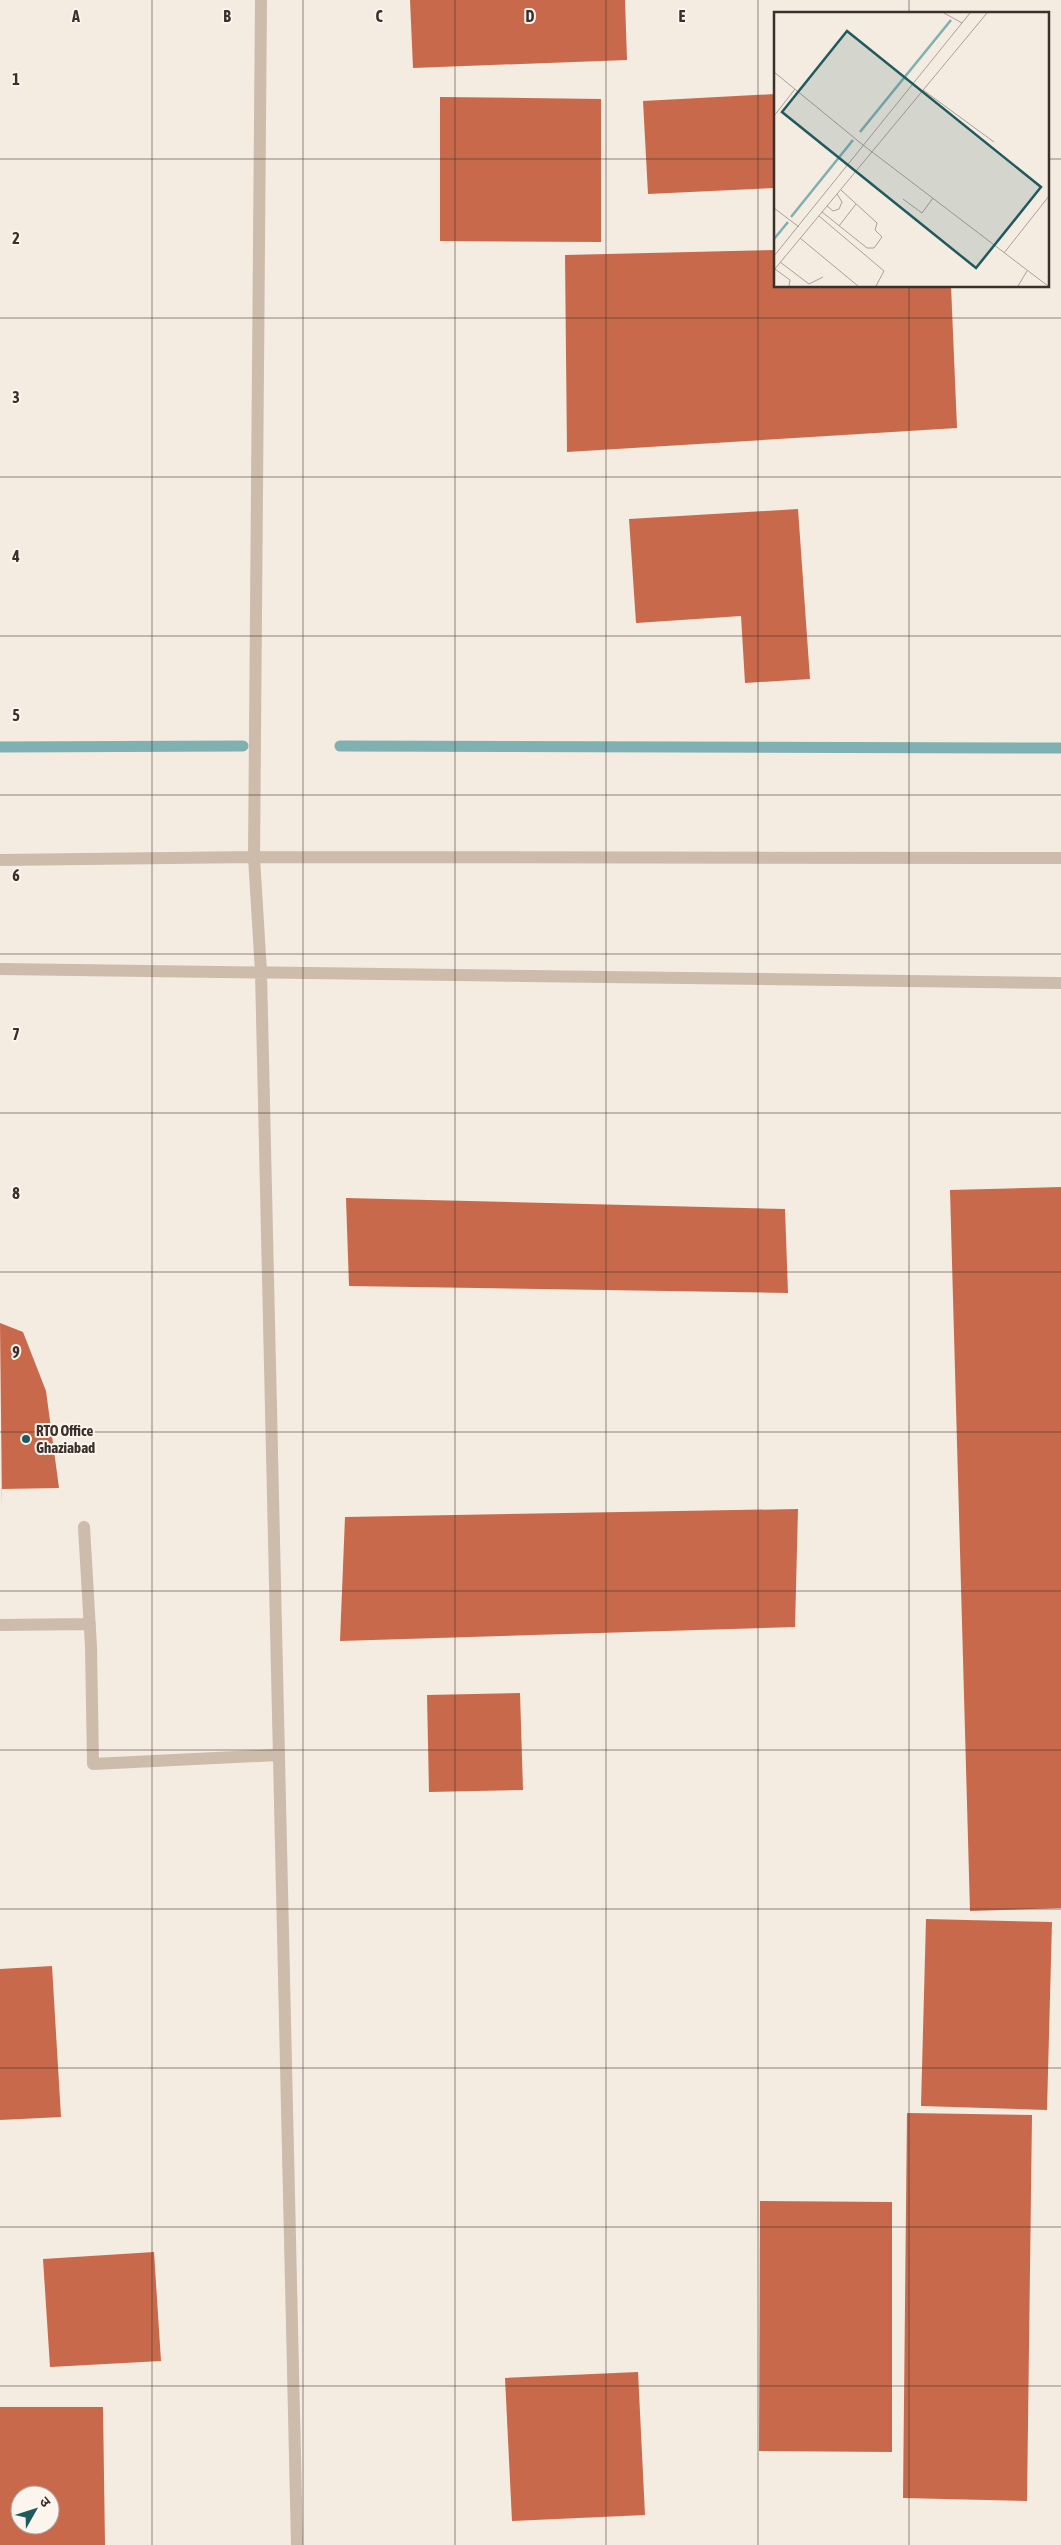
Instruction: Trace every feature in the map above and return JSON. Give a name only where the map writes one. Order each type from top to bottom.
[{"type":"street","points":[[261,0],[254,857],[261,972],[297,2545]]},
{"type":"street","points":[[0,860],[254,857],[1061,858]]},
{"type":"street","points":[[0,969],[1061,982]]},
{"type":"street","points":[[84,1527],[90,1624],[93,1764],[279,1755]]},
{"type":"street","points":[[0,1625],[90,1624]]},
{"type":"building","points":[[410,0],[625,0],[627,60],[413,68]]},
{"type":"building","points":[[774,94],[774,188],[648,194],[643,101]]},
{"type":"building","points":[[440,97],[601,99],[601,242],[440,241]]},
{"type":"building","points":[[774,250],[774,288],[951,288],[957,428],[567,452],[565,255]]},
{"type":"building","points":[[798,509],[810,679],[745,683],[741,616],[636,623],[629,519]]},
{"type":"building","points":[[1061,1187],[1061,1908],[970,1911],[950,1190]]},
{"type":"building","points":[[346,1198],[785,1209],[788,1293],[349,1286]]},
{"type":"building","name":"RTO Office Ghaziabad","points":[[0,1323],[23,1332],[46,1391],[59,1488],[2,1489],[2,1506]]},
{"type":"building","points":[[798,1509],[795,1627],[340,1641],[345,1517]]},
{"type":"building","points":[[520,1693],[523,1790],[429,1792],[427,1695]]},
{"type":"building","points":[[926,1919],[1052,1922],[1047,2110],[921,2106]]},
{"type":"building","points":[[52,1966],[61,2117],[0,2120],[0,1969]]},
{"type":"building","points":[[907,2113],[1032,2115],[1027,2501],[903,2498]]},
{"type":"building","points":[[760,2201],[892,2202],[892,2452],[759,2451]]},
{"type":"building","points":[[154,2252],[161,2361],[50,2367],[43,2259]]},
{"type":"building","points":[[638,2372],[645,2515],[512,2521],[505,2378]]},
{"type":"building","points":[[0,2407],[103,2407],[105,2545],[0,2545]]},
{"type":"waterway","points":[[0,747],[243,746]]},
{"type":"waterway","points":[[340,746],[1061,748]]},
{"type":"place","name":"RTO Office Ghaziabad","points":[[26,1439]]}]
